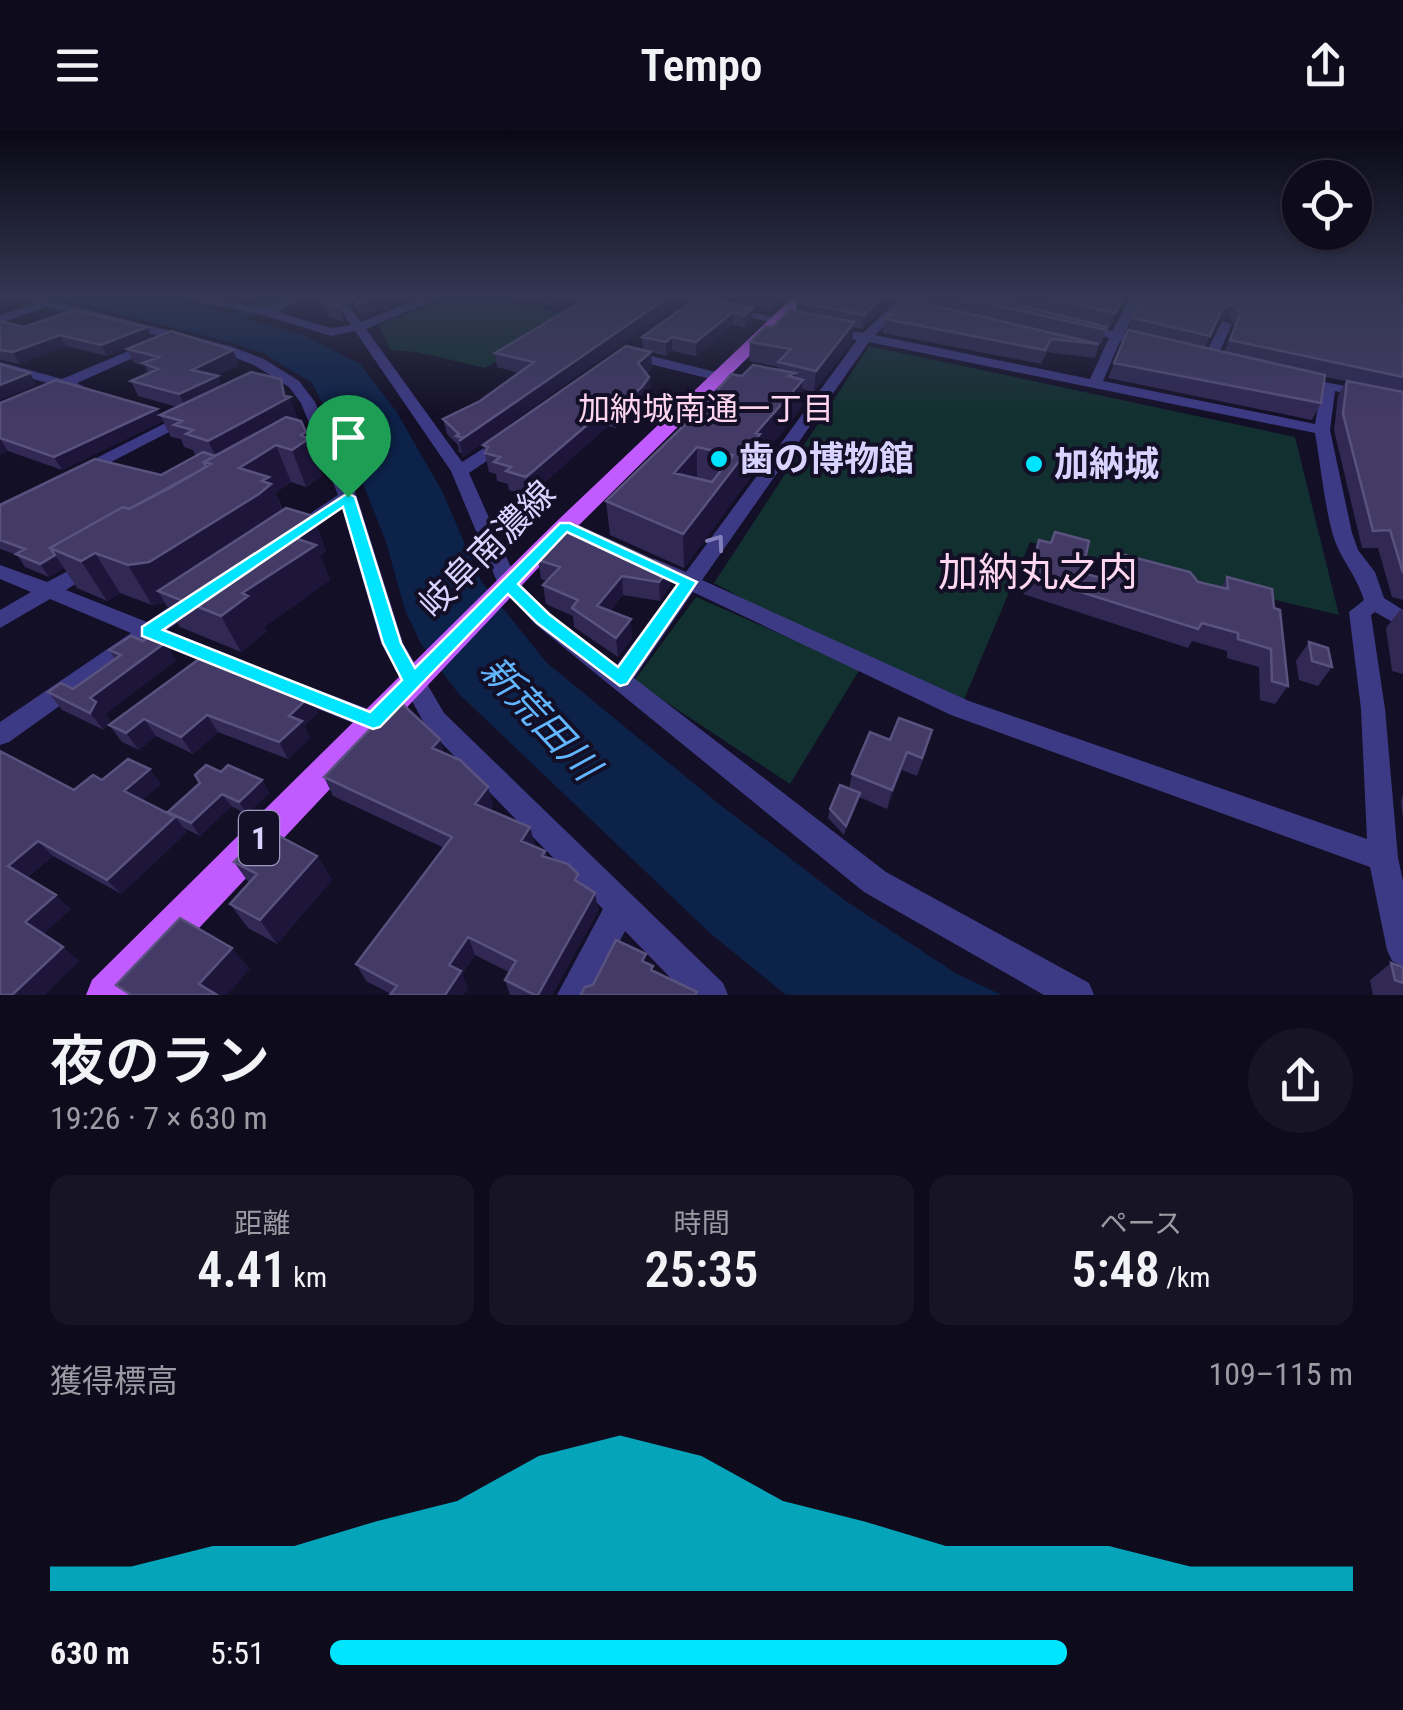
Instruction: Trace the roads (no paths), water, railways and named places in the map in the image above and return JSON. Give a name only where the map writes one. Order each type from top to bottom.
[{"type":"main road","name":"岐阜南濃線","points":[[107,995],[565,526],[759,335]]},
{"type":"street","points":[[169,335],[224,349],[271,376],[294,384],[314,434],[348,497],[392,643],[435,720],[712,995]]},
{"type":"street","points":[[365,335],[460,472],[508,584],[543,619],[875,882],[1077,995]]},
{"type":"street","points":[[853,335],[1322,430]]},
{"type":"street","points":[[620,679],[811,399],[868,335]]},
{"type":"street","points":[[1111,335],[1173,350]]},
{"type":"street","points":[[1210,359],[1221,335]]},
{"type":"street","points":[[32,396],[175,337]]},
{"type":"street","points":[[1095,383],[1105,352],[1118,337]]},
{"type":"street","points":[[1086,348],[1105,352]]},
{"type":"street","points":[[609,365],[632,349],[752,385]]},
{"type":"street","points":[[1192,354],[1228,363]]},
{"type":"street","points":[[0,366],[98,393]]},
{"type":"street","points":[[1281,376],[1403,401]]},
{"type":"street","points":[[1329,386],[1322,430],[1342,533],[1349,552],[1365,572],[1375,602],[1403,620]]},
{"type":"street","points":[[67,478],[184,414]]},
{"type":"street","points":[[460,472],[516,433]]},
{"type":"street","points":[[273,546],[348,497]]},
{"type":"street","points":[[565,526],[588,534]]},
{"type":"street","points":[[621,550],[960,708],[1383,858]]},
{"type":"street","points":[[0,620],[114,552]]},
{"type":"street","points":[[0,570],[373,721]]},
{"type":"street","points":[[0,735],[211,588]]},
{"type":"street","points":[[1375,602],[1360,612],[1373,709],[1383,858],[1403,950]]},
{"type":"street","points":[[574,995],[621,908]]},
{"type":"water","name":"新荒田川","points":[[203,335],[304,335],[360,364],[396,411],[442,491],[481,581],[547,663],[719,804],[846,901],[957,974],[1002,995],[786,995],[711,934],[458,693],[421,644],[405,610],[386,542],[360,476],[312,383],[263,353]]},
{"type":"place","name":"歯の博物館","points":[[719,459]]},
{"type":"place","name":"加納城","points":[[1034,464]]},
{"type":"district","name":"加納城南通一丁目","points":[[706,409]]},
{"type":"district","name":"加納丸之内","points":[[1038,572]]}]
